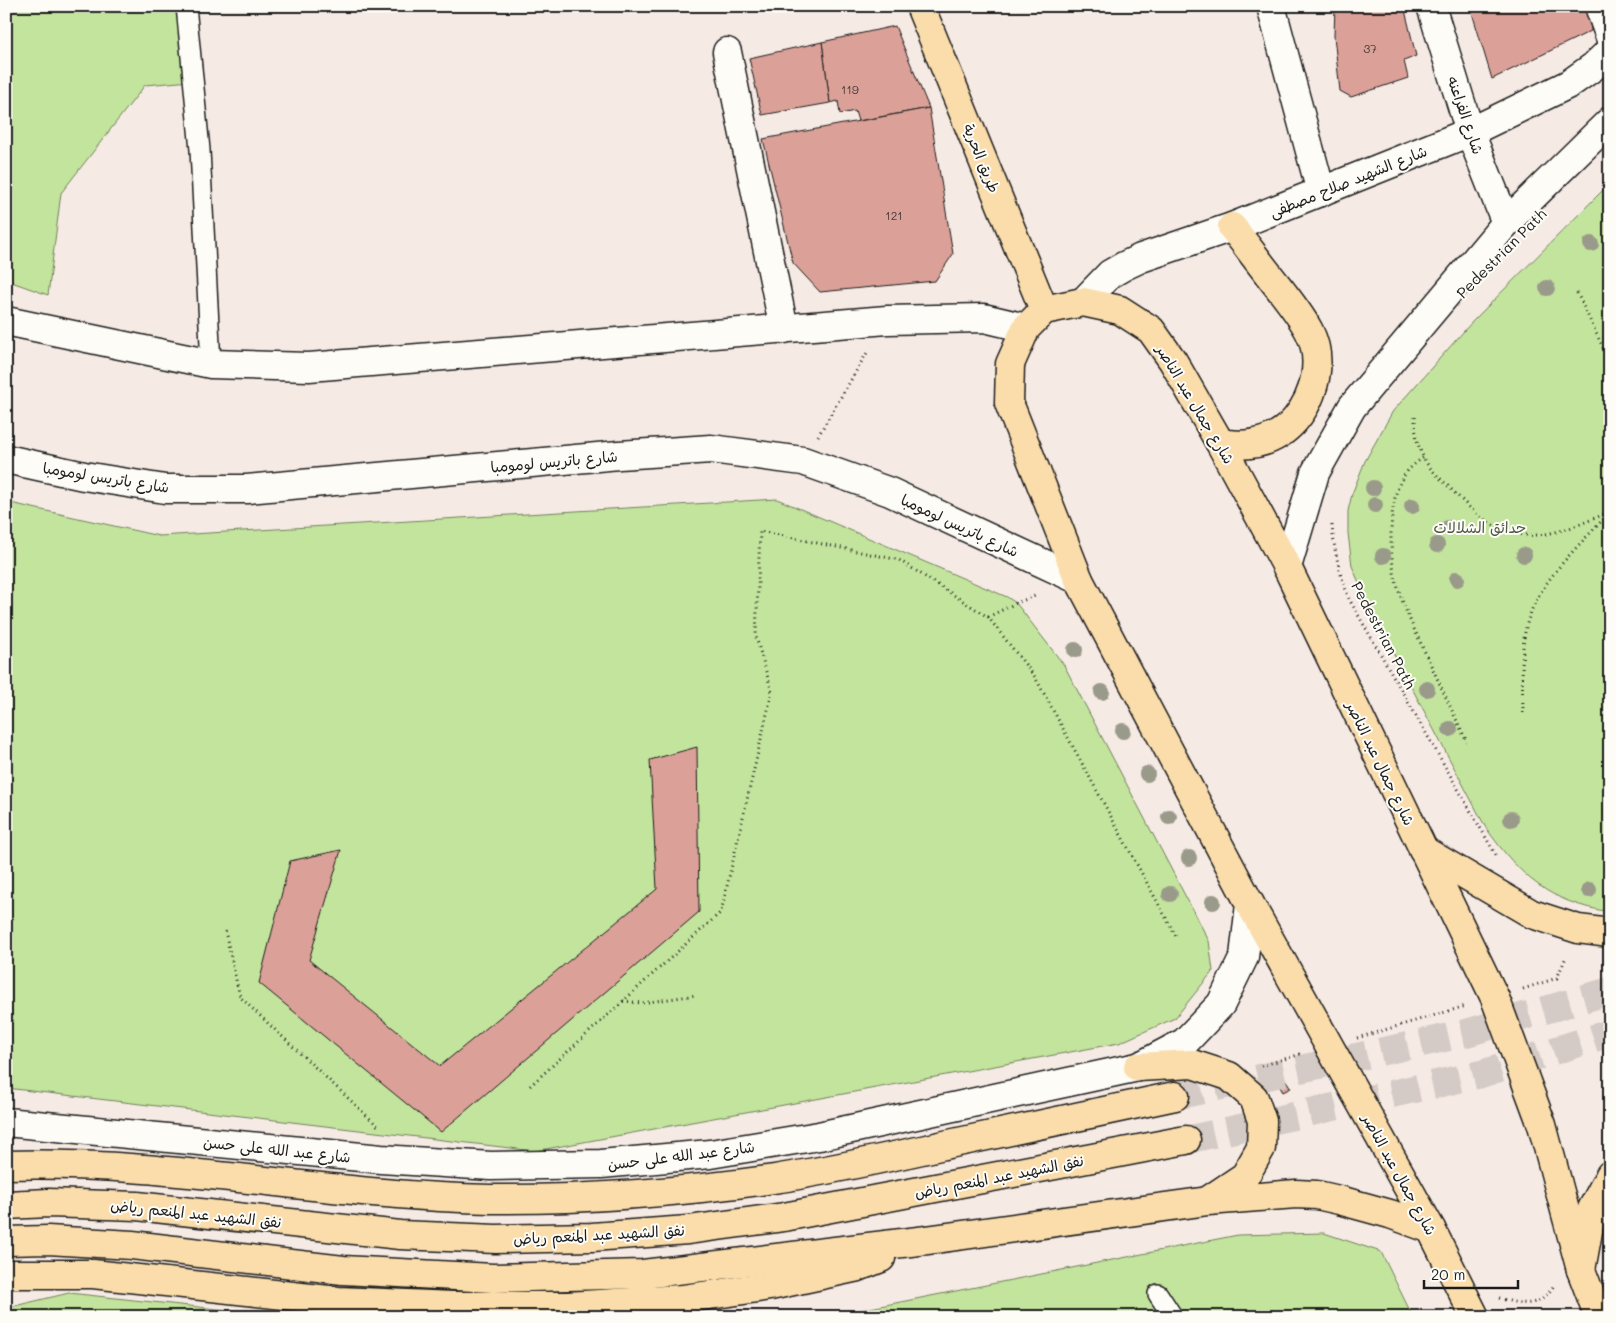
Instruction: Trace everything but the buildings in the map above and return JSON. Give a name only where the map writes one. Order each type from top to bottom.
[{"type":"main road","name":"طريق الحرية","points":[[920,6],[1035,319]]},
{"type":"main road","points":[[1271,6],[1321,192]]},
{"type":"main road","name":"شارع الفراعنه","points":[[1431,6],[1470,132],[1506,223]]},
{"type":"main road","points":[[1599,6],[1610,37]]},
{"type":"main road","name":"شارع الشهيد صلاح مصطفى","points":[[1083,302],[1110,274],[1124,266],[1141,258],[1232,227],[1470,132],[1569,84],[1593,68],[1610,51]]},
{"type":"main road","points":[[727,52],[784,329]]},
{"type":"main road","points":[[1287,567],[1315,473],[1352,407],[1506,223],[1610,121]]},
{"type":"main road","points":[[1220,443],[1238,446],[1257,444],[1274,437],[1289,427],[1302,411],[1312,393],[1316,373],[1316,352],[1310,333],[1232,227]]},
{"type":"main road","name":"شارع جمال عبد الناصر","points":[[1475,1317],[1432,1229],[1250,904],[1079,580],[1009,403],[1010,364],[1035,319],[1083,302],[1120,310],[1151,330],[1173,361],[1220,443],[1287,567],[1495,998],[1542,1125],[1569,1274],[1599,1317]]},
{"type":"main road","points":[[6,322],[211,364],[310,367],[887,320],[1035,319]]},
{"type":"main road","name":"شارع باتريس لومومبا","points":[[6,460],[84,476],[165,488],[238,489],[619,455],[711,449],[803,461],[890,492],[1079,580]]},
{"type":"main road","points":[[1423,850],[1532,914],[1578,929],[1610,933]]},
{"type":"main road","name":"شارع عبد الله على حسن","points":[[6,1122],[414,1161],[491,1166],[601,1164],[710,1154],[819,1136],[1138,1067],[1185,1042],[1221,1004],[1244,957],[1250,904]]},
{"type":"main road","points":[[1138,1067],[1192,1064],[1229,1076],[1254,1098],[1262,1121],[1261,1148],[1245,1176],[1208,1201]]},
{"type":"main road","points":[[6,1165],[55,1164],[144,1170],[397,1195],[492,1199],[587,1197],[681,1190],[776,1178],[869,1162],[1175,1096]]},
{"type":"main road","name":"نفق الشهيد عبد المنعم رياض","points":[[6,1205],[49,1202],[137,1206],[400,1235],[496,1239],[592,1237],[688,1230],[784,1217],[1186,1140]]},
{"type":"main road","points":[[1569,1274],[1592,1209],[1610,1175]]},
{"type":"main road","points":[[6,1242],[48,1240],[132,1245],[343,1270],[493,1278],[643,1274],[927,1240],[1208,1201],[1288,1194],[1317,1195],[1390,1214],[1432,1229]]},
{"type":"main road","points":[[6,1274],[93,1274],[338,1301],[453,1306],[567,1306],[682,1299],[770,1286],[858,1267],[927,1240]]},
{"type":"lane","points":[[186,6],[200,150],[211,364]]},
{"type":"lane","points":[[1158,1294],[1173,1317]]},
{"type":"path","points":[[1577,293],[1610,362]]},
{"type":"path","points":[[803,461],[887,320]]},
{"type":"path","points":[[1415,416],[1415,431],[1423,458],[1431,469],[1476,515],[1492,525],[1526,535],[1544,534],[1562,530],[1609,512]]},
{"type":"path","points":[[1423,458],[1409,469],[1401,480],[1396,493],[1392,526],[1392,557],[1396,581],[1406,612],[1467,742]]},
{"type":"path","points":[[1523,713],[1524,656],[1529,618],[1548,583],[1609,512]]},
{"type":"path","name":"Pedestrian Path","points":[[1332,523],[1334,549],[1349,599],[1498,859]]},
{"type":"path","points":[[530,1086],[721,912],[772,692],[756,637],[760,531],[899,560],[988,617],[1035,677],[1177,938]]},
{"type":"path","points":[[988,617],[1016,603],[1079,580]]},
{"type":"path","points":[[1229,1076],[1557,978],[1578,929]]},
{"type":"path","points":[[226,930],[240,997],[414,1161]]},
{"type":"path","points":[[622,1002],[642,1004],[696,995]]},
{"type":"path","points":[[1460,1286],[1524,1304],[1539,1301],[1569,1274]]},
{"type":"green space","points":[[6,6],[189,6],[202,80],[145,85],[61,193],[48,295],[6,280]]},
{"type":"green space","name":"حدائق الشلالات","points":[[1610,183],[1610,912],[1569,902],[1538,885],[1511,860],[1486,828],[1369,607],[1352,566],[1348,533],[1348,511],[1352,494],[1365,461],[1393,411],[1472,322]]},
{"type":"green space","points":[[777,499],[1007,597],[1016,603],[1064,665],[1209,941],[1213,971],[1175,1018],[1119,1043],[535,1151],[6,1088],[6,502],[159,536]]},
{"type":"green space","points":[[1324,1233],[1381,1252],[1413,1317],[745,1317],[840,1314],[1238,1235]]},
{"type":"green space","points":[[69,1293],[291,1317],[6,1317],[6,1308]]},
{"type":"tunnel","points":[[1175,1096],[1463,1034],[1610,991]]},
{"type":"tunnel","points":[[1186,1140],[1481,1074],[1610,1033]]}]
